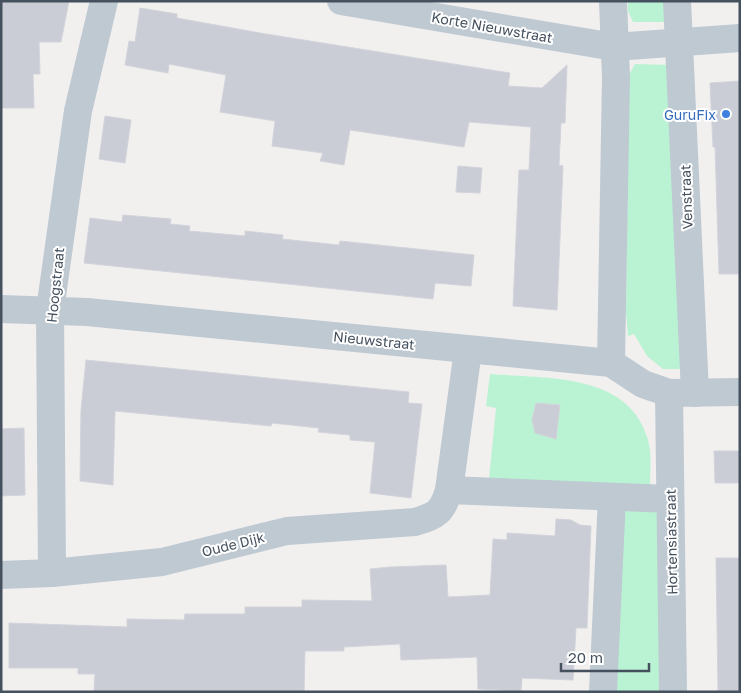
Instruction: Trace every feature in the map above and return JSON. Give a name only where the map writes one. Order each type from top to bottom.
[{"type":"street","name":"Hoogstraat","points":[[52,573],[50,310],[78,111],[104,1]]},
{"type":"street","name":"Korte Nieuwstraat","points":[[341,1],[614,47],[740,38]]},
{"type":"street","points":[[611,363],[616,76],[612,1]]},
{"type":"street","name":"Venstraat","points":[[678,1],[680,42],[682,393]]},
{"type":"street","name":"Nieuwstraat","points":[[1,309],[87,312],[611,363],[643,384],[682,393],[740,392]]},
{"type":"street","name":"Oude Dijk","points":[[1,575],[52,573],[162,562],[286,530],[415,522],[432,516],[444,506],[449,490],[468,350]]},
{"type":"street","name":"Hortensiastraat","points":[[673,692],[670,499],[682,393]]},
{"type":"street","points":[[449,490],[670,499]]},
{"type":"street","points":[[603,692],[612,497]]},
{"type":"green space","points":[[628,1],[672,1],[672,22],[633,22],[628,11]]},
{"type":"green space","points":[[635,64],[672,65],[684,369],[663,369],[647,356],[634,334],[628,336],[626,312],[629,75]]},
{"type":"green space","points":[[490,374],[560,379],[583,383],[605,391],[623,402],[638,418],[648,440],[650,486],[489,479],[496,408],[486,406]]},
{"type":"green space","points":[[623,510],[657,511],[662,692],[615,692]]},
{"type":"building","points":[[1,1],[69,1],[61,42],[39,42],[40,74],[33,74],[34,108],[1,108]]},
{"type":"building","points":[[140,8],[177,14],[177,18],[260,33],[510,73],[508,86],[542,88],[567,65],[565,123],[561,123],[559,165],[563,166],[557,310],[513,306],[519,170],[529,170],[531,127],[469,122],[464,147],[350,130],[344,165],[320,161],[323,153],[272,146],[275,121],[220,112],[226,75],[169,64],[168,73],[125,65],[129,41],[135,42]]},
{"type":"building","points":[[740,81],[740,274],[719,274],[715,147],[713,147],[710,83]]},
{"type":"building","points":[[105,116],[131,120],[125,163],[99,159]]},
{"type":"building","points":[[458,166],[482,168],[480,193],[456,192]]},
{"type":"building","points":[[123,215],[171,219],[170,224],[190,226],[189,231],[245,236],[245,231],[283,235],[282,239],[310,242],[339,245],[340,241],[474,255],[471,286],[435,283],[433,299],[84,263],[90,218],[122,222]]},
{"type":"building","points":[[86,360],[409,392],[408,403],[422,404],[411,498],[370,493],[375,442],[350,440],[350,435],[318,432],[319,428],[272,423],[271,426],[115,411],[113,485],[80,481],[81,410]]},
{"type":"building","points":[[536,403],[560,405],[556,439],[535,433],[532,420]]},
{"type":"building","points":[[24,428],[25,495],[1,496],[1,429]]},
{"type":"building","points":[[714,451],[740,451],[740,483],[715,483]]},
{"type":"building","points":[[556,519],[571,520],[580,525],[591,526],[587,628],[576,628],[573,680],[522,678],[521,691],[478,689],[477,657],[401,660],[400,644],[344,647],[344,651],[305,651],[304,692],[94,692],[95,674],[78,674],[78,668],[9,668],[9,623],[127,627],[127,619],[184,620],[185,614],[245,614],[245,607],[302,607],[302,600],[372,601],[370,569],[390,567],[446,565],[448,597],[490,595],[493,539],[507,540],[507,533],[555,536]]},
{"type":"building","points":[[716,558],[740,558],[740,692],[718,692]]},
{"type":"place","name":"GuruFix","points":[[726,114]]}]
